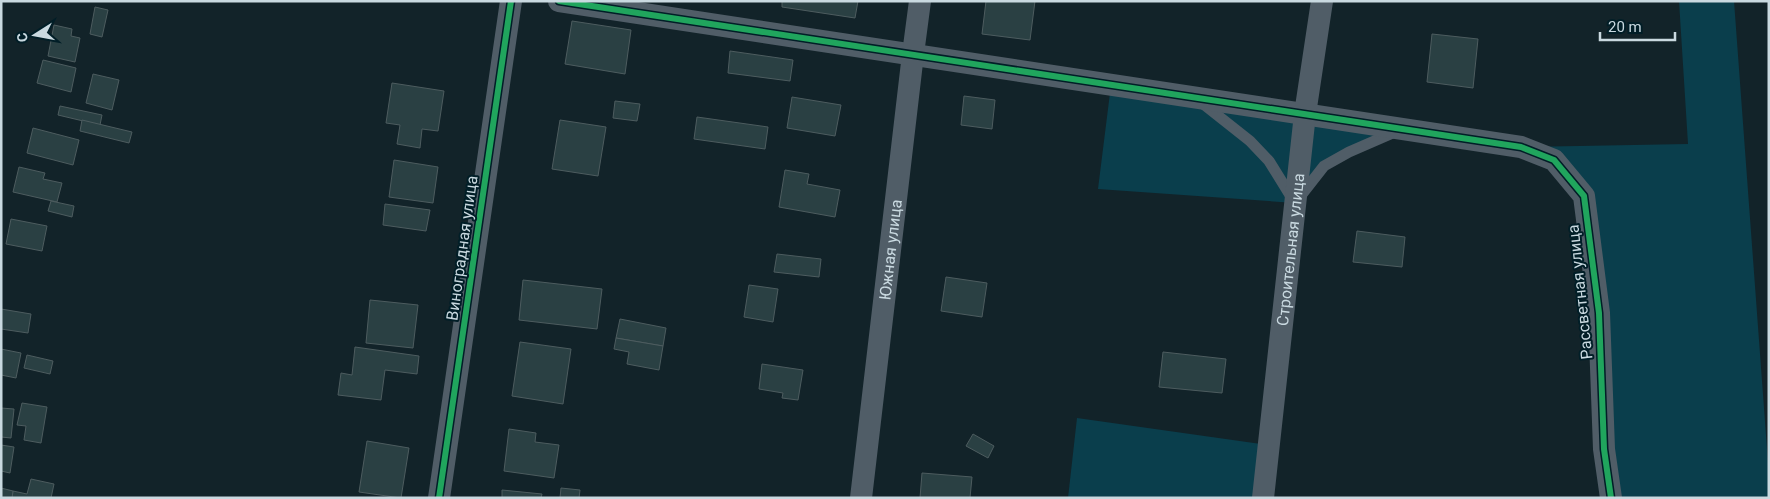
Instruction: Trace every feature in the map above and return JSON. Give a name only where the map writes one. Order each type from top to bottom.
[{"type":"street","name":"Виноградная улица","points":[[439,498],[512,1]]},
{"type":"street","name":"Рассветная улица","points":[[559,1],[1521,147],[1554,160],[1584,196],[1599,313],[1604,449],[1611,498]]},
{"type":"street","name":"Южная улица","points":[[862,498],[920,1]]},
{"type":"street","name":"Строительная улица","points":[[1263,498],[1305,114],[1322,1]]},
{"type":"lane","points":[[1195,97],[1250,142],[1269,161],[1295,203],[1324,166],[1350,152],[1402,129]]},
{"type":"shaded area","points":[[1679,1],[1734,1],[1769,476],[1769,498],[1611,498],[1584,196],[1521,147],[1688,144]]},
{"type":"shaded area","points":[[1111,85],[1402,129],[1324,166],[1295,203],[1098,189]]},
{"type":"shaded area","points":[[1077,418],[1268,445],[1263,498],[1068,498]]},
{"type":"building","points":[[782,1],[858,1],[855,18],[782,7]]},
{"type":"building","points":[[986,1],[1035,1],[1030,40],[982,34]]},
{"type":"building","points":[[95,7],[108,10],[102,37],[90,34]]},
{"type":"building","points":[[572,21],[631,30],[625,74],[565,64]]},
{"type":"building","points":[[54,25],[72,29],[71,36],[80,38],[75,62],[48,56]]},
{"type":"building","points":[[1432,34],[1478,39],[1473,88],[1427,82]]},
{"type":"building","points":[[730,51],[793,60],[790,81],[728,73]]},
{"type":"building","points":[[43,60],[76,68],[71,92],[37,83]]},
{"type":"building","points":[[93,74],[119,80],[112,110],[86,103]]},
{"type":"building","points":[[392,83],[444,91],[438,131],[422,129],[420,148],[397,144],[400,125],[386,123]]},
{"type":"building","points":[[964,96],[995,100],[992,129],[961,125]]},
{"type":"building","points":[[792,97],[841,105],[835,136],[787,128]]},
{"type":"building","points":[[615,101],[640,104],[637,121],[613,118]]},
{"type":"building","points":[[60,106],[102,115],[100,125],[58,115]]},
{"type":"building","points":[[697,117],[768,127],[765,149],[694,139]]},
{"type":"building","points":[[82,120],[132,132],[129,143],[80,131]]},
{"type":"building","points":[[560,120],[606,127],[598,176],[552,169]]},
{"type":"building","points":[[33,128],[79,140],[73,165],[27,153]]},
{"type":"building","points":[[394,160],[438,167],[433,203],[389,197]]},
{"type":"building","points":[[19,167],[45,173],[43,179],[62,183],[57,202],[13,192]]},
{"type":"building","points":[[785,170],[809,174],[807,184],[840,190],[835,217],[779,207]]},
{"type":"building","points":[[51,201],[74,206],[72,217],[48,211]]},
{"type":"building","points":[[385,204],[430,210],[426,231],[383,225]]},
{"type":"building","points":[[11,219],[47,226],[42,251],[6,244]]},
{"type":"building","points":[[1357,231],[1405,237],[1402,267],[1353,262]]},
{"type":"building","points":[[777,254],[821,259],[819,277],[774,272]]},
{"type":"building","points":[[946,277],[987,283],[982,317],[941,311]]},
{"type":"building","points":[[523,280],[602,289],[597,329],[519,320]]},
{"type":"building","points":[[749,285],[778,289],[773,322],[744,317]]},
{"type":"building","points":[[370,300],[418,305],[413,348],[366,343]]},
{"type":"building","points":[[1,309],[31,314],[28,333],[1,329]]},
{"type":"building","points":[[620,319],[666,328],[663,346],[616,338]]},
{"type":"building","points":[[616,338],[663,346],[659,370],[627,364],[629,352],[614,349]]},
{"type":"building","points":[[520,342],[571,349],[563,404],[512,396]]},
{"type":"building","points":[[355,347],[419,356],[417,374],[385,370],[381,400],[338,395],[341,373],[352,375]]},
{"type":"building","points":[[1,349],[21,353],[16,378],[1,375]]},
{"type":"building","points":[[1163,352],[1226,359],[1222,393],[1159,387]]},
{"type":"building","points":[[27,355],[53,361],[50,374],[24,368]]},
{"type":"building","points":[[762,364],[803,370],[798,400],[782,398],[783,393],[759,389]]},
{"type":"building","points":[[22,403],[47,407],[41,443],[24,440],[26,426],[17,425]]},
{"type":"building","points":[[1,408],[14,409],[11,438],[1,437]]},
{"type":"building","points":[[509,429],[536,433],[535,442],[559,445],[554,478],[504,471]]},
{"type":"building","points":[[973,434],[994,446],[988,458],[966,446]]},
{"type":"building","points":[[367,441],[409,448],[401,498],[359,492]]},
{"type":"building","points":[[1,445],[14,447],[10,473],[1,471]]},
{"type":"building","points":[[922,473],[972,477],[970,498],[920,498]]},
{"type":"building","points":[[31,479],[54,484],[51,498],[12,498],[13,491],[27,494]]},
{"type":"building","points":[[1,488],[13,491],[12,498],[1,498]]},
{"type":"building","points":[[561,488],[580,490],[579,498],[560,498]]},
{"type":"building","points":[[502,490],[542,494],[541,498],[502,498]]},
{"type":"cycle path","points":[[439,498],[511,1]]},
{"type":"cycle path","points":[[559,1],[1521,147],[1554,160],[1584,196],[1599,313],[1604,449],[1611,498]]}]
